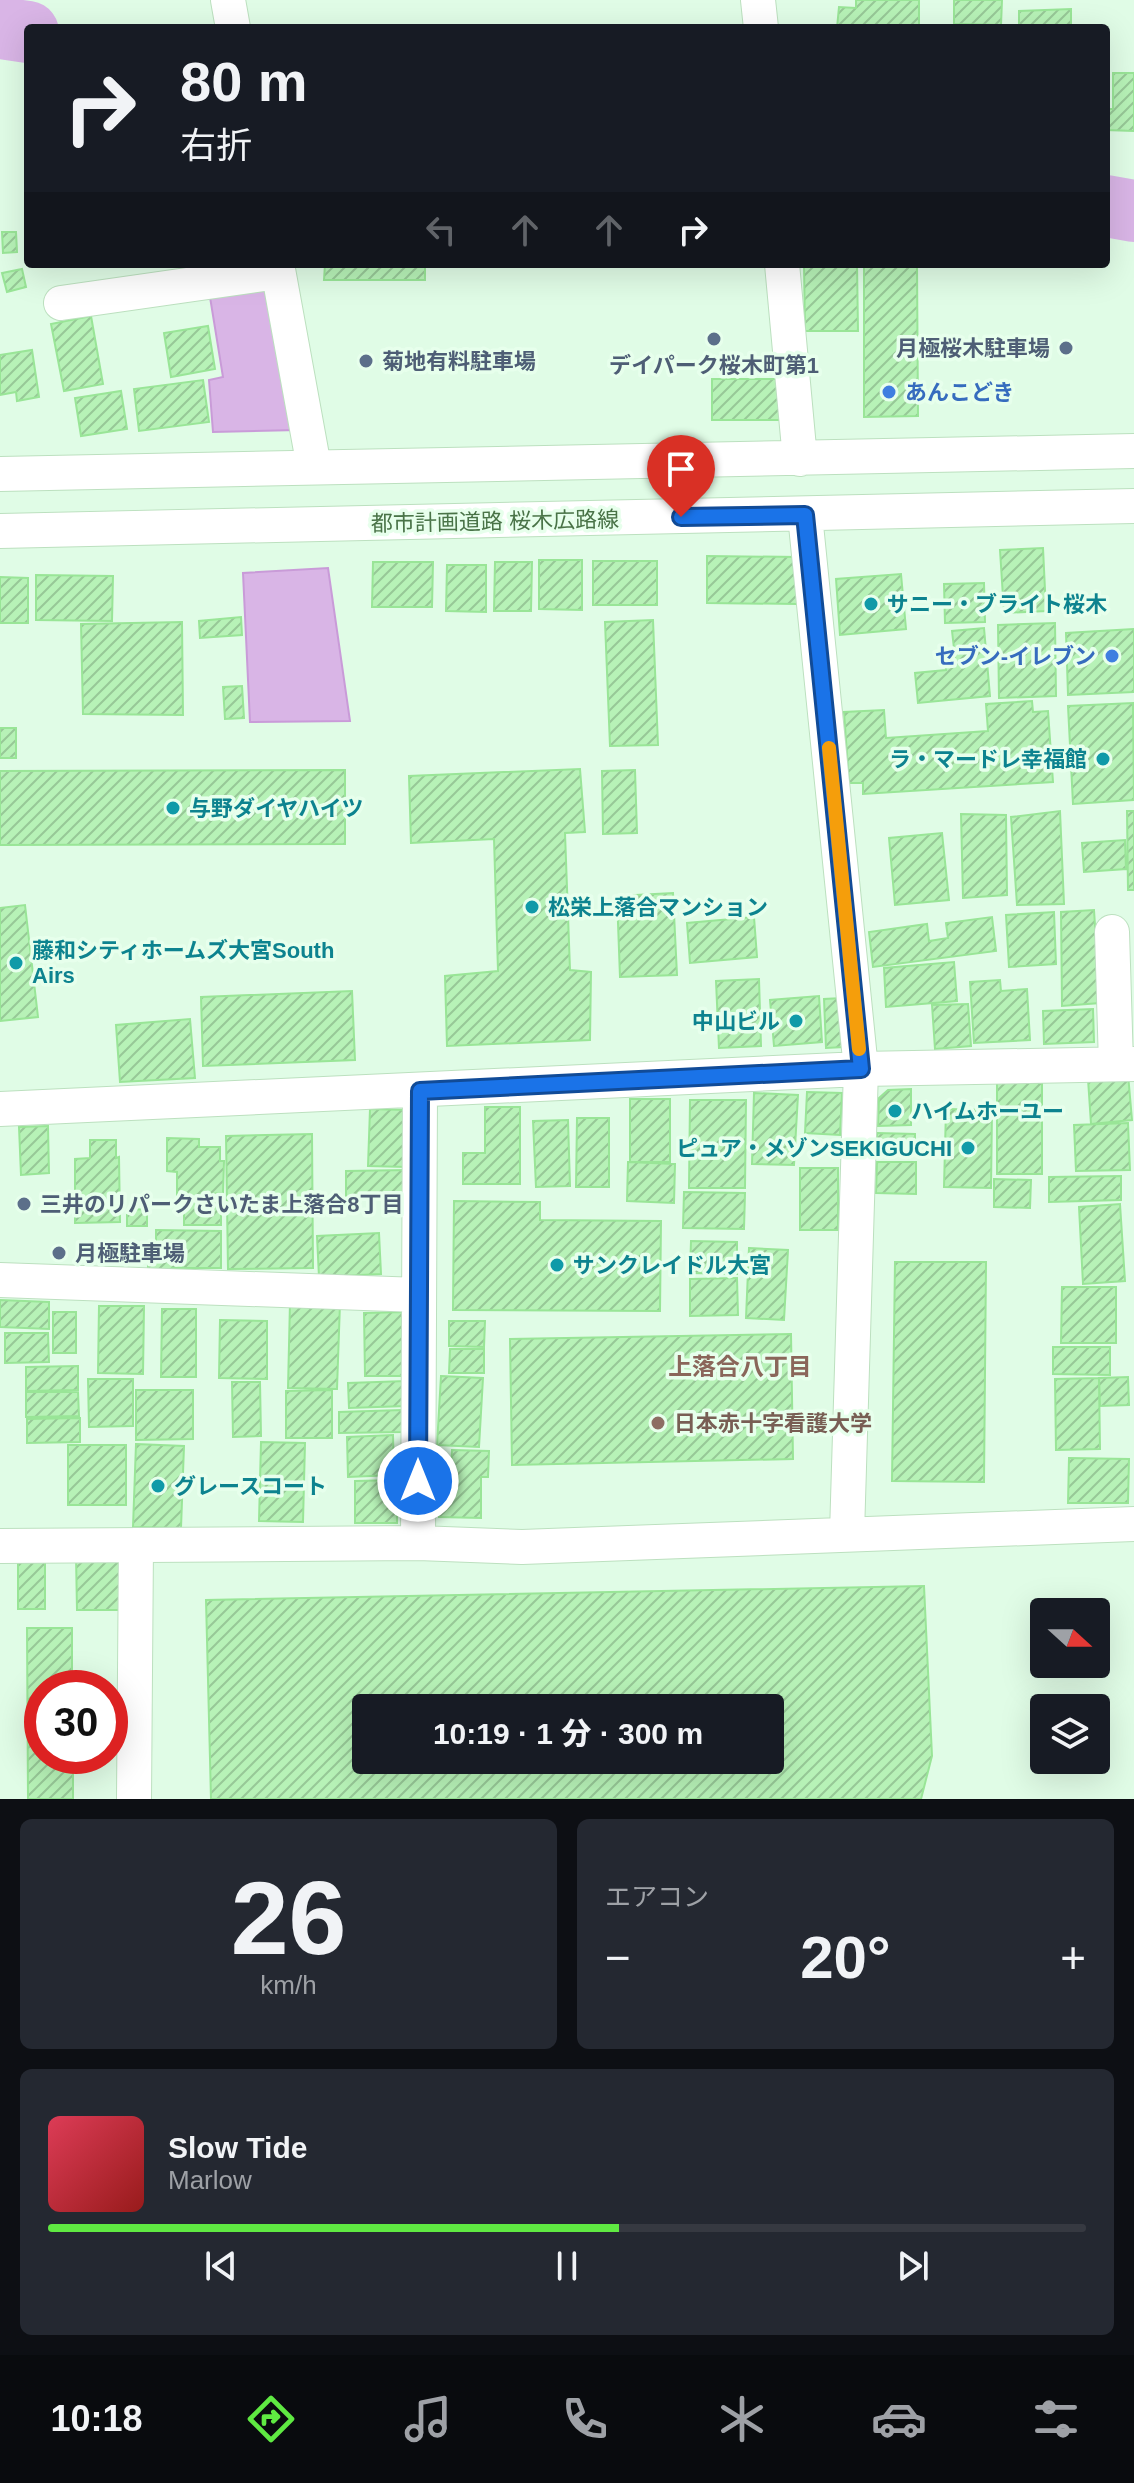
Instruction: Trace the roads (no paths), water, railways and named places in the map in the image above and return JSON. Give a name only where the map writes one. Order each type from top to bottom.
[{"type":"street","points":[[228,0],[232,24]]},
{"type":"street","points":[[758,0],[761,24]]},
{"type":"street","points":[[61,303],[278,268],[314,467]]},
{"type":"street","points":[[782,268],[800,459]]},
{"type":"street","points":[[0,474],[1134,451]]},
{"type":"street","name":"都市計画道路 桜木広路線","points":[[0,531],[1134,506]]},
{"type":"street","points":[[805,515],[861,1069],[847,1534]]},
{"type":"street","points":[[0,1109],[861,1069],[1125,1064],[1112,932]]},
{"type":"street","points":[[418,1543],[420,1091]]},
{"type":"street","points":[[0,1280],[419,1295]]},
{"type":"street","points":[[0,1546],[418,1543],[522,1547],[1134,1524]]},
{"type":"street","points":[[134,1799],[136,1545]]},
{"type":"waterway","points":[[0,28],[24,31]]},
{"type":"waterway","points":[[1110,207],[1134,211]]},
{"type":"place","name":"デイパーク桜木町第1","points":[[714,339]]},
{"type":"place","name":"月極桜木駐車場","points":[[1066,348]]},
{"type":"place","name":"菊地有料駐車場","points":[[366,361]]},
{"type":"place","name":"あんこどき","points":[[889,392]]},
{"type":"place","name":"サニー・ブライト桜木","points":[[871,604]]},
{"type":"place","name":"セブン-イレブン","points":[[1112,656]]},
{"type":"place","name":"ラ・マードレ幸福館","points":[[1103,759]]},
{"type":"place","name":"与野ダイヤハイツ","points":[[173,808]]},
{"type":"place","name":"松栄上落合マンション","points":[[532,907]]},
{"type":"place","name":"藤和シティホームズ大宮South Airs","points":[[16,963]]},
{"type":"place","name":"中山ビル","points":[[796,1021]]},
{"type":"place","name":"ハイムホーユー","points":[[895,1111]]},
{"type":"place","name":"ピュア・メゾンSEKIGUCHI","points":[[968,1148]]},
{"type":"place","name":"三井のリパークさいたま上落合8丁目","points":[[24,1204]]},
{"type":"place","name":"月極駐車場","points":[[59,1253]]},
{"type":"place","name":"サンクレイドル大宮","points":[[557,1265]]},
{"type":"place","name":"日本赤十字看護大学","points":[[658,1423]]},
{"type":"place","name":"グレースコート","points":[[158,1486]]},
{"type":"district","name":"上落合八丁目","points":[[740,1367]]}]
